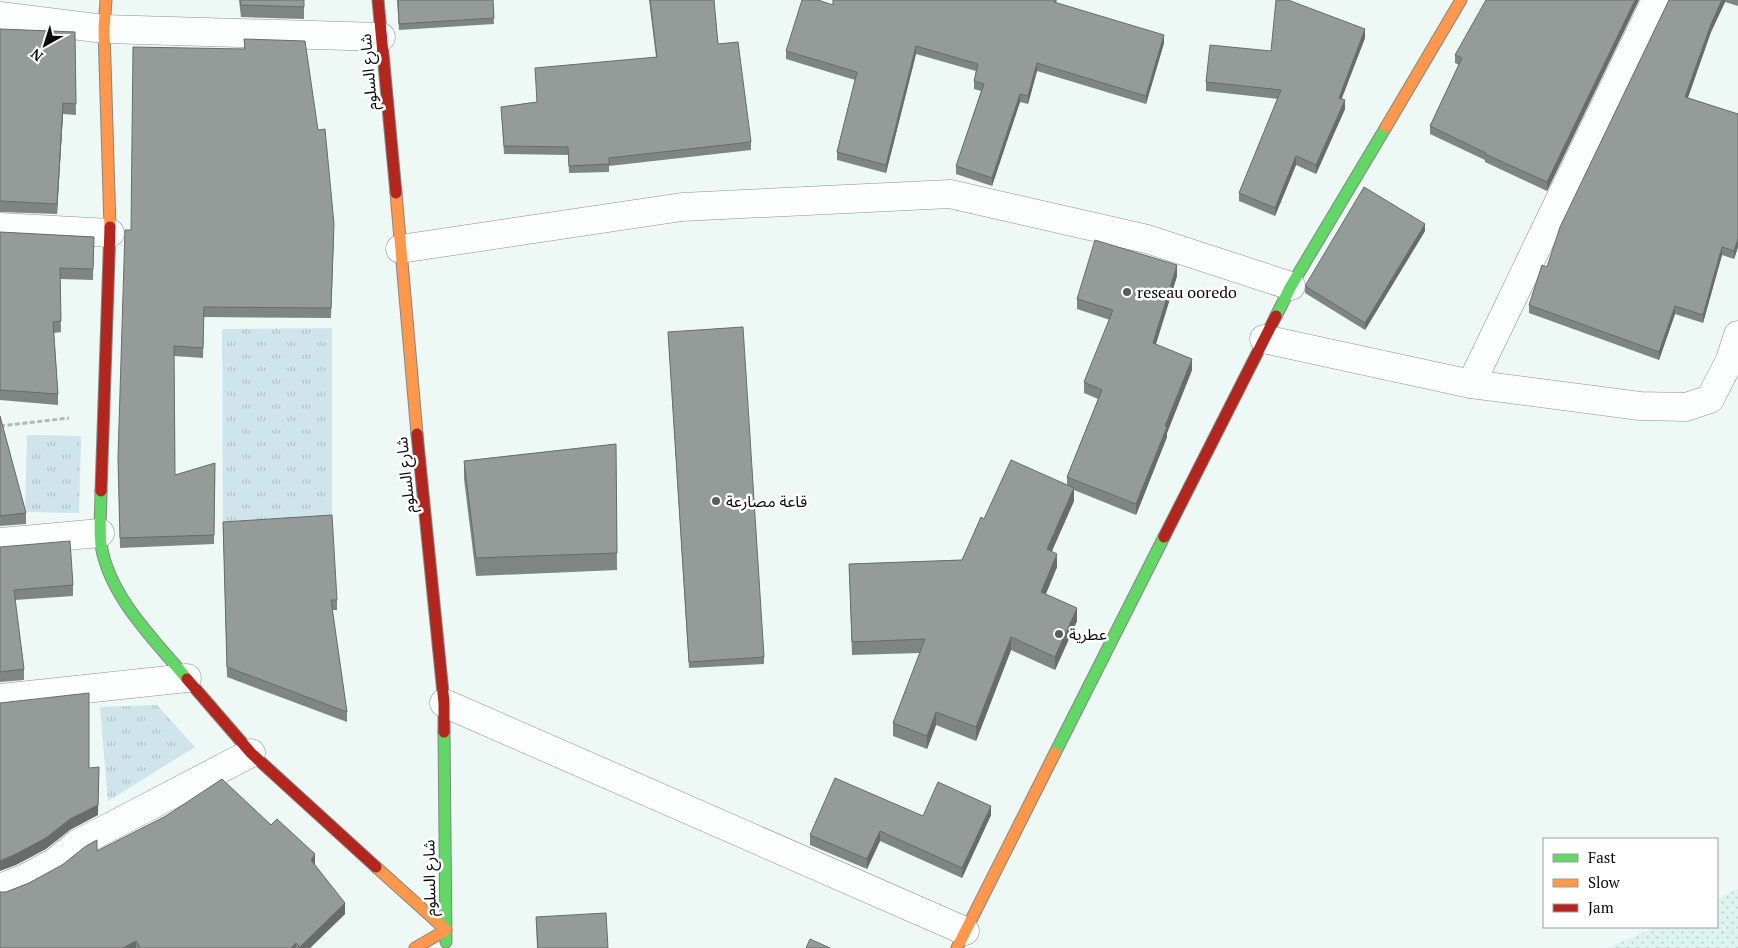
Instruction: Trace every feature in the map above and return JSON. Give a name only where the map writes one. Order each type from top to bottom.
[{"type":"street","points":[[106,0],[104,29],[110,233],[100,533],[104,560],[113,582],[126,605],[251,753],[446,930],[416,948]]},
{"type":"street","name":"شارع السلوم","points":[[378,0],[444,703],[447,948]]},
{"type":"street","points":[[444,703],[961,940],[1291,286],[1461,0]]},
{"type":"street","points":[[1471,384],[1656,0]]},
{"type":"street","points":[[0,16],[104,29],[381,36]]},
{"type":"street","points":[[400,249],[682,207],[950,194],[1147,239],[1291,286]]},
{"type":"street","points":[[0,227],[110,233]]},
{"type":"street","points":[[1264,339],[1471,384],[1640,406],[1686,407],[1710,399],[1730,360],[1738,335]]},
{"type":"street","points":[[0,542],[100,533]]},
{"type":"street","points":[[0,698],[187,678]]},
{"type":"street","points":[[0,888],[23,879],[54,862],[77,844],[251,753]]},
{"type":"path","points":[[0,426],[104,414]]},
{"type":"green space","points":[[332,328],[332,524],[223,532],[222,329]]},
{"type":"green space","points":[[27,435],[81,436],[79,513],[25,512]]},
{"type":"green space","points":[[157,705],[195,747],[108,801],[100,707]]},
{"type":"green space","points":[[1738,889],[1738,948],[1607,948],[1653,928],[1718,928],[1718,899]]},
{"type":"building","points":[[240,0],[304,0],[304,7],[241,5]]},
{"type":"building","points":[[398,0],[493,0],[494,18],[399,24]]},
{"type":"building","points":[[650,0],[714,0],[718,44],[738,42],[751,142],[609,158],[609,164],[569,166],[568,147],[504,146],[501,107],[537,102],[535,68],[657,57]]},
{"type":"building","points":[[802,0],[818,0],[833,5],[833,0],[1054,0],[1054,2],[1164,35],[1146,96],[1037,63],[1028,96],[1020,94],[992,178],[956,166],[984,84],[974,81],[978,64],[916,46],[886,165],[837,152],[857,72],[786,51]]},
{"type":"building","points":[[1276,0],[1288,0],[1365,29],[1339,98],[1345,100],[1316,165],[1296,156],[1275,208],[1239,193],[1281,90],[1206,82],[1210,45],[1271,51]]},
{"type":"building","points":[[1486,0],[1635,0],[1547,182],[1485,154],[1430,126],[1462,58],[1455,55]]},
{"type":"building","points":[[1669,0],[1722,0],[1711,24],[1685,97],[1738,114],[1738,239],[1734,251],[1722,247],[1703,315],[1675,306],[1659,352],[1529,305],[1542,265],[1547,267],[1560,227]]},
{"type":"building","points":[[0,29],[75,32],[76,104],[63,103],[57,204],[0,201]]},
{"type":"building","points":[[244,39],[305,41],[318,130],[325,129],[334,224],[331,308],[204,307],[203,348],[174,346],[175,475],[215,463],[214,535],[120,538],[118,458],[125,230],[131,230],[133,47],[245,49]]},
{"type":"building","points":[[1364,187],[1425,224],[1365,323],[1305,286]]},
{"type":"building","points":[[0,232],[94,237],[93,269],[60,268],[61,321],[53,322],[58,394],[0,390]]},
{"type":"building","points":[[1095,240],[1177,265],[1153,343],[1192,359],[1136,504],[1067,477],[1102,390],[1084,382],[1113,310],[1077,299]]},
{"type":"building","name":"قاعة مصارعة","points":[[743,327],[764,657],[689,662],[668,332]]},
{"type":"building","points":[[0,416],[26,513],[0,516]]},
{"type":"building","points":[[616,444],[617,553],[476,558],[464,461]]},
{"type":"building","points":[[1011,460],[1074,488],[1047,549],[1057,554],[1041,592],[1077,608],[1055,657],[1011,637],[976,727],[936,712],[927,736],[893,723],[925,639],[852,642],[849,564],[962,560],[981,517],[984,519]]},
{"type":"building","points":[[332,515],[337,600],[331,600],[347,712],[227,667],[223,522]]},
{"type":"building","points":[[70,541],[73,585],[14,590],[24,669],[0,672],[0,547]]},
{"type":"building","points":[[89,693],[89,768],[99,767],[98,805],[70,819],[46,838],[0,861],[0,703]]},
{"type":"building","points":[[835,778],[923,816],[938,782],[991,806],[962,868],[880,831],[867,859],[810,835]]},
{"type":"building","points":[[222,779],[271,825],[277,819],[315,854],[311,860],[345,903],[300,947],[296,943],[291,948],[141,948],[136,941],[123,948],[0,948],[0,892],[6,892],[29,883],[62,865],[86,846],[97,840],[97,851],[166,816]]},
{"type":"building","points":[[606,913],[608,948],[538,948],[536,917]]},
{"type":"building","points":[[810,939],[830,948],[806,948]]},
{"type":"traffic: fast","points":[[1276,316],[1291,286],[1386,127]]},
{"type":"traffic: fast","points":[[101,491],[101,545],[114,583],[135,617],[187,679]]},
{"type":"traffic: fast","points":[[1055,753],[1164,537]]},
{"type":"traffic: fast","points":[[444,732],[446,942]]},
{"type":"traffic: slow","points":[[106,0],[104,29],[110,227]]},
{"type":"traffic: slow","points":[[1386,127],[1461,0]]},
{"type":"traffic: slow","points":[[396,193],[417,434]]},
{"type":"traffic: slow","points":[[957,948],[1055,753]]},
{"type":"traffic: slow","points":[[376,867],[446,930],[415,948]]},
{"type":"traffic: jam","points":[[378,0],[396,193]]},
{"type":"traffic: jam","points":[[101,491],[110,227]]},
{"type":"traffic: jam","points":[[1164,537],[1276,316]]},
{"type":"traffic: jam","points":[[417,434],[444,703],[444,732]]},
{"type":"traffic: jam","points":[[187,679],[251,753],[376,867]]},
{"type":"place","name":"reseau ooredo","points":[[1127,292]]},
{"type":"place","name":"قاعة مصارعة","points":[[716,501]]},
{"type":"place","name":"عطرية","points":[[1059,634]]}]
